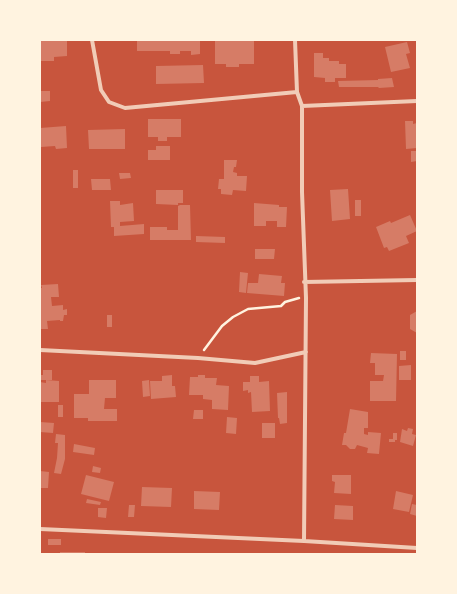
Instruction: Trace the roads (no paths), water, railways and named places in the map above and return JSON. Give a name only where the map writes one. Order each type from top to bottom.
[{"type":"street","points":[[92,40],[101,90],[109,102],[124,108],[297,92]]},
{"type":"street","points":[[295,40],[297,92],[302,106],[304,282],[306,298],[304,541]]},
{"type":"street","points":[[302,106],[417,101]]},
{"type":"street","points":[[304,282],[417,280]]},
{"type":"street","points":[[40,350],[198,358],[255,363],[306,352]]},
{"type":"street","points":[[40,529],[304,541],[417,548]]}]
